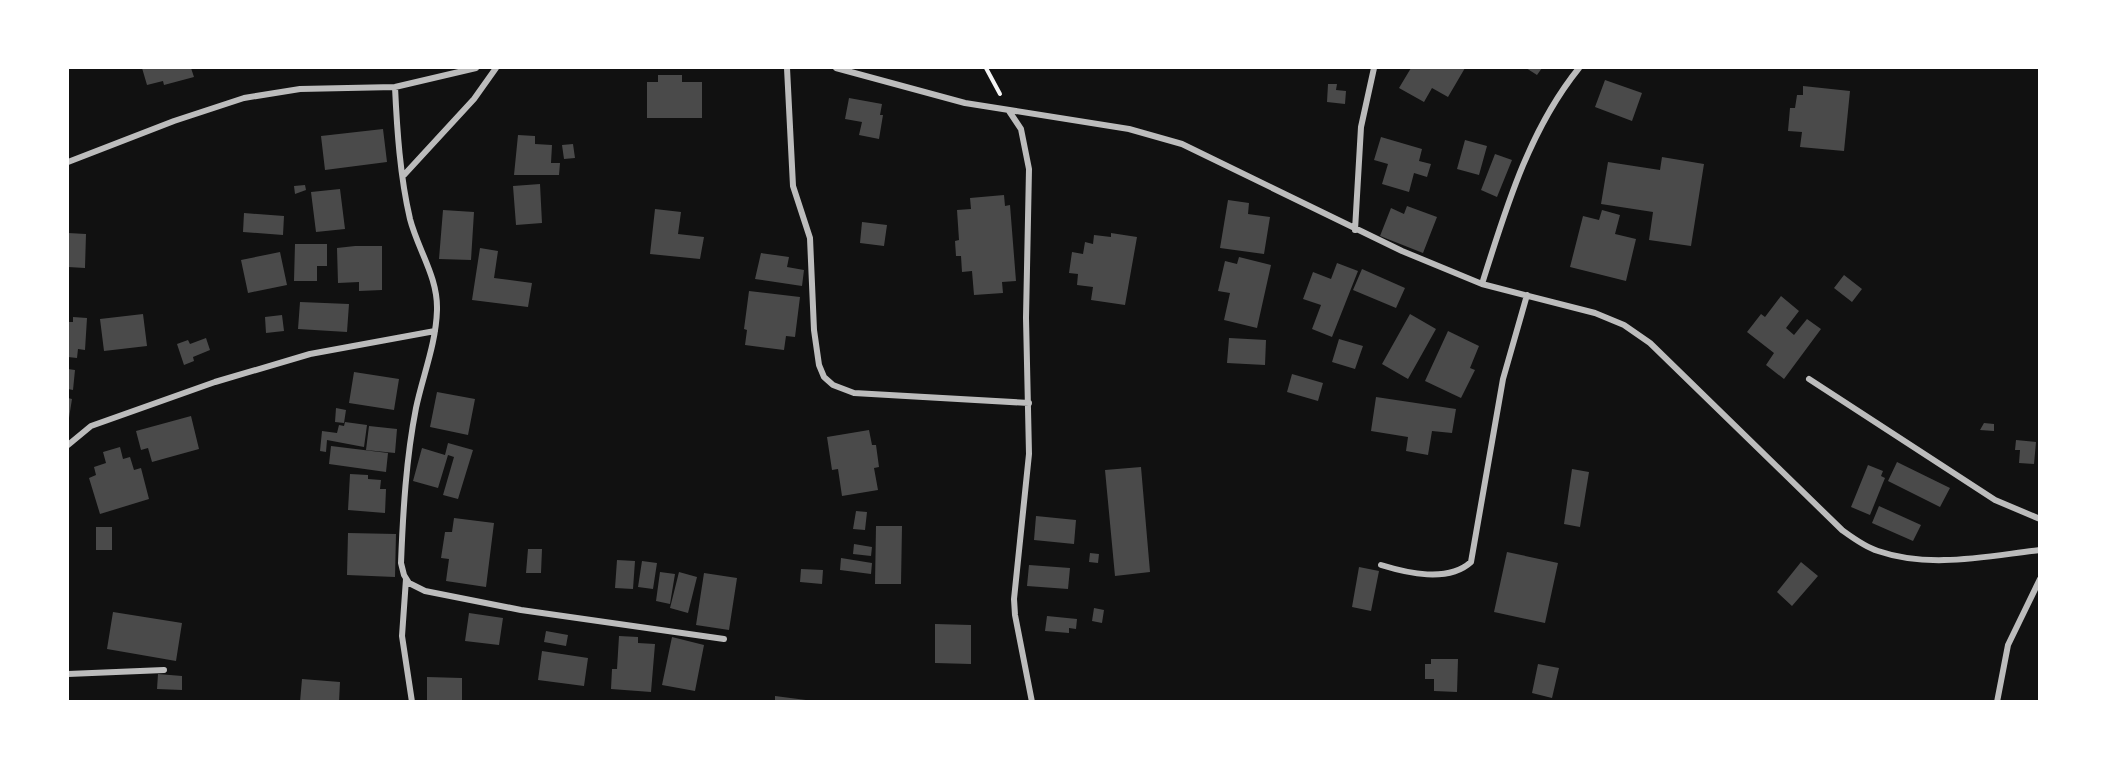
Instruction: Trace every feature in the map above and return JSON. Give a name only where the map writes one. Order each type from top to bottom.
[{"type":"street","points":[[68,162],[174,121],[244,98],[300,89],[395,87],[476,68]]},
{"type":"street","points":[[404,175],[474,99],[496,68]]},
{"type":"street","points":[[787,68],[793,186],[810,238],[814,330],[824,377],[833,385],[854,393],[1029,403]]},
{"type":"street","points":[[836,68],[964,103],[1129,129],[1182,144],[1355,230],[1482,284],[1595,313],[1624,325],[1650,343],[1842,530],[1876,551],[1913,559],[1940,561],[2040,550]]},
{"type":"street","points":[[1355,230],[1361,127],[1374,68]]},
{"type":"street","points":[[1482,284],[1518,177],[1533,143],[1546,115],[1579,68]]},
{"type":"street","points":[[395,87],[411,221],[435,287],[435,331],[409,449],[401,563],[406,579],[402,636],[412,702]]},
{"type":"street","points":[[1009,111],[1021,129],[1029,169],[1026,318],[1029,403],[1027,481],[1014,598],[1015,615],[1032,702]]},
{"type":"street","points":[[1381,565],[1424,574],[1456,571],[1471,562],[1503,379],[1527,295]]},
{"type":"street","points":[[68,445],[81,432],[97,424],[215,382],[310,354],[435,331]]},
{"type":"street","points":[[1809,379],[1995,500],[2040,519]]},
{"type":"street","points":[[406,579],[425,591],[521,610],[724,639]]},
{"type":"street","points":[[1996,702],[2008,645],[2040,579]]},
{"type":"street","points":[[68,674],[164,670]]},
{"type":"path","points":[[986,68],[1009,111]]},
{"type":"building","points":[[142,68],[191,68],[194,77],[164,85],[163,81],[147,85]]},
{"type":"building","points":[[1411,68],[1465,68],[1448,97],[1432,88],[1424,102],[1399,88]]},
{"type":"building","points":[[1526,68],[1542,68],[1537,75]]},
{"type":"building","points":[[658,75],[682,75],[682,82],[702,82],[702,118],[647,118],[647,82],[658,82]]},
{"type":"building","points":[[1605,80],[1642,93],[1632,121],[1595,107]]},
{"type":"building","points":[[1328,84],[1337,84],[1336,90],[1346,91],[1345,104],[1327,102]]},
{"type":"building","points":[[1803,86],[1850,91],[1844,151],[1800,147],[1802,132],[1788,131],[1790,108],[1795,108],[1797,95],[1803,95]]},
{"type":"building","points":[[849,98],[882,104],[880,115],[883,115],[879,139],[859,135],[862,122],[845,119]]},
{"type":"building","points":[[383,129],[387,162],[325,170],[321,136]]},
{"type":"building","points":[[518,135],[535,136],[535,144],[552,145],[551,163],[560,163],[559,175],[514,175]]},
{"type":"building","points":[[1381,137],[1422,149],[1419,161],[1431,164],[1427,177],[1414,173],[1409,192],[1382,184],[1388,164],[1374,160]]},
{"type":"building","points":[[1465,140],[1487,146],[1479,175],[1457,169]]},
{"type":"building","points":[[573,144],[575,158],[564,159],[562,145]]},
{"type":"building","points":[[1495,154],[1512,160],[1497,197],[1481,190]]},
{"type":"building","points":[[1662,157],[1704,164],[1691,246],[1649,240],[1653,212],[1601,204],[1608,162],[1660,170]]},
{"type":"building","points":[[540,184],[542,223],[516,225],[513,186]]},
{"type":"building","points":[[305,185],[306,190],[295,194],[294,186]]},
{"type":"building","points":[[340,189],[345,229],[316,232],[311,192]]},
{"type":"building","points":[[1004,195],[1005,206],[1010,205],[1016,281],[1002,282],[1003,293],[974,295],[972,271],[962,272],[961,256],[956,256],[955,241],[959,240],[957,210],[971,209],[970,198]]},
{"type":"building","points":[[1228,200],[1249,203],[1248,214],[1270,217],[1264,254],[1220,248]]},
{"type":"building","points":[[1407,206],[1437,217],[1423,253],[1380,236],[1391,208],[1404,214]]},
{"type":"building","points":[[655,209],[681,212],[678,234],[704,237],[700,259],[650,254]]},
{"type":"building","points":[[443,210],[474,212],[471,260],[439,259]]},
{"type":"building","points":[[1602,210],[1620,215],[1615,234],[1636,239],[1626,281],[1570,267],[1583,216],[1599,220]]},
{"type":"building","points":[[244,213],[284,216],[283,235],[243,232]]},
{"type":"building","points":[[862,222],[887,225],[884,246],[860,243]]},
{"type":"building","points":[[68,233],[86,234],[85,268],[68,267]]},
{"type":"building","points":[[1111,233],[1137,237],[1125,305],[1091,300],[1093,287],[1077,285],[1078,274],[1069,273],[1072,252],[1083,254],[1085,242],[1093,244],[1094,235],[1111,237]]},
{"type":"building","points":[[295,244],[327,244],[327,266],[317,266],[317,281],[294,281]]},
{"type":"building","points":[[382,246],[382,290],[359,291],[359,282],[338,283],[337,248]]},
{"type":"building","points":[[480,248],[498,251],[494,278],[532,283],[528,307],[472,300]]},
{"type":"building","points":[[280,252],[287,285],[248,293],[241,260]]},
{"type":"building","points":[[761,253],[789,257],[787,267],[804,270],[802,286],[755,279]]},
{"type":"building","points":[[1239,257],[1271,265],[1257,328],[1224,320],[1230,293],[1218,291],[1225,261],[1237,264]]},
{"type":"building","points":[[1337,263],[1358,271],[1332,337],[1312,329],[1321,305],[1303,299],[1313,272],[1331,279]]},
{"type":"building","points":[[1362,269],[1405,288],[1396,308],[1353,290]]},
{"type":"building","points":[[1844,275],[1862,289],[1852,302],[1834,288]]},
{"type":"building","points":[[749,291],[800,297],[795,337],[786,336],[784,350],[745,345],[747,330],[744,329]]},
{"type":"building","points":[[1781,296],[1799,311],[1786,328],[1794,335],[1807,319],[1821,329],[1784,379],[1766,365],[1774,353],[1747,332],[1761,314],[1765,317]]},
{"type":"building","points":[[300,302],[349,304],[347,332],[298,329]]},
{"type":"building","points":[[143,314],[147,346],[104,351],[100,319]]},
{"type":"building","points":[[1410,314],[1436,329],[1408,379],[1382,364]]},
{"type":"building","points":[[282,315],[284,331],[266,333],[265,317]]},
{"type":"building","points":[[73,317],[87,318],[85,350],[78,349],[77,358],[68,357],[68,322],[73,322]]},
{"type":"building","points":[[1448,331],[1479,346],[1470,368],[1475,370],[1461,398],[1425,381]]},
{"type":"building","points":[[206,338],[210,350],[193,357],[194,361],[184,365],[177,344],[188,340],[190,344]]},
{"type":"building","points":[[1229,338],[1266,340],[1265,365],[1227,363]]},
{"type":"building","points":[[1339,339],[1363,346],[1355,369],[1332,362]]},
{"type":"building","points":[[68,369],[75,370],[73,390],[68,389]]},
{"type":"building","points":[[354,372],[399,379],[394,410],[349,403]]},
{"type":"building","points":[[1292,374],[1323,383],[1318,401],[1287,392]]},
{"type":"building","points":[[437,392],[475,399],[468,435],[430,427]]},
{"type":"building","points":[[1376,397],[1456,409],[1452,433],[1432,431],[1428,455],[1406,451],[1408,437],[1371,431]]},
{"type":"building","points":[[68,398],[72,399],[69,418],[68,418]]},
{"type":"building","points":[[336,408],[346,410],[344,423],[335,422]]},
{"type":"building","points":[[191,416],[199,449],[152,462],[148,448],[141,450],[136,431]]},
{"type":"building","points":[[345,422],[367,425],[364,447],[327,440],[326,452],[320,451],[322,431],[337,433],[339,425],[344,426]]},
{"type":"building","points":[[1984,423],[1994,424],[1994,431],[1980,430]]},
{"type":"building","points":[[369,426],[397,429],[395,453],[366,450]]},
{"type":"building","points":[[869,430],[872,445],[876,445],[879,467],[874,468],[878,490],[842,496],[838,469],[832,470],[827,437]]},
{"type":"building","points":[[2016,440],[2036,442],[2034,464],[2019,463],[2020,450],[2015,450]]},
{"type":"building","points":[[448,443],[473,450],[458,499],[443,495],[454,457],[448,455],[438,488],[413,481],[422,448],[445,455]]},
{"type":"building","points":[[331,446],[388,453],[386,472],[329,464]]},
{"type":"building","points":[[120,447],[123,459],[130,457],[134,470],[141,468],[149,499],[100,514],[89,478],[96,475],[94,467],[106,463],[103,452]]},
{"type":"building","points":[[1897,462],[1950,488],[1940,507],[1888,481]]},
{"type":"building","points":[[1868,465],[1883,471],[1881,476],[1885,478],[1870,515],[1851,507]]},
{"type":"building","points":[[1141,467],[1150,572],[1115,576],[1105,470]]},
{"type":"building","points":[[1572,469],[1589,472],[1580,527],[1564,524]]},
{"type":"building","points":[[350,474],[368,475],[368,479],[381,480],[380,489],[386,489],[385,513],[348,510]]},
{"type":"building","points":[[1879,506],[1921,525],[1913,541],[1872,523]]},
{"type":"building","points":[[856,511],[867,512],[865,530],[853,529]]},
{"type":"building","points":[[1036,516],[1076,520],[1074,544],[1034,540]]},
{"type":"building","points":[[454,518],[494,523],[486,587],[446,581],[449,559],[441,558],[445,532],[452,532]]},
{"type":"building","points":[[876,526],[902,526],[901,584],[875,584]]},
{"type":"building","points":[[96,527],[112,527],[112,550],[96,550]]},
{"type":"building","points":[[348,533],[396,534],[395,577],[347,575]]},
{"type":"building","points":[[854,544],[872,547],[871,556],[853,554]]},
{"type":"building","points":[[528,549],[542,549],[541,573],[526,573]]},
{"type":"building","points":[[1507,552],[1558,563],[1545,623],[1494,612]]},
{"type":"building","points":[[1090,553],[1099,554],[1098,563],[1089,562]]},
{"type":"building","points":[[841,558],[872,563],[871,574],[840,570]]},
{"type":"building","points":[[617,560],[635,561],[633,589],[615,588]]},
{"type":"building","points":[[642,561],[657,563],[653,589],[638,587]]},
{"type":"building","points":[[1801,562],[1818,576],[1792,606],[1777,592]]},
{"type":"building","points":[[1029,565],[1070,568],[1068,589],[1027,586]]},
{"type":"building","points":[[1359,567],[1379,571],[1371,611],[1352,607]]},
{"type":"building","points":[[801,569],[823,570],[822,584],[800,582]]},
{"type":"building","points":[[660,572],[675,574],[670,604],[656,601]]},
{"type":"building","points":[[679,572],[697,577],[688,613],[670,608]]},
{"type":"building","points":[[704,573],[737,578],[729,630],[696,625]]},
{"type":"building","points":[[1094,608],[1104,610],[1102,623],[1092,621]]},
{"type":"building","points":[[113,612],[182,623],[176,661],[107,649]]},
{"type":"building","points":[[469,613],[503,618],[499,645],[465,641]]},
{"type":"building","points":[[1047,616],[1077,619],[1076,629],[1069,628],[1069,633],[1045,631]]},
{"type":"building","points":[[935,624],[971,625],[971,664],[935,663]]},
{"type":"building","points":[[546,631],[568,635],[566,646],[544,642]]},
{"type":"building","points":[[619,636],[638,637],[638,643],[655,644],[651,692],[611,689],[612,669],[617,669]]},
{"type":"building","points":[[672,637],[704,645],[695,691],[662,685]]},
{"type":"building","points":[[542,651],[588,658],[584,686],[538,680]]},
{"type":"building","points":[[1431,659],[1458,659],[1457,692],[1434,691],[1434,679],[1425,679],[1425,664],[1431,664]]},
{"type":"building","points":[[1538,664],[1559,668],[1552,698],[1532,693]]},
{"type":"building","points":[[158,674],[182,676],[182,690],[157,689]]},
{"type":"building","points":[[427,677],[462,678],[462,702],[427,702]]},
{"type":"building","points":[[302,679],[340,682],[339,702],[300,702]]},
{"type":"building","points":[[775,696],[806,700],[806,702],[775,702]]}]
